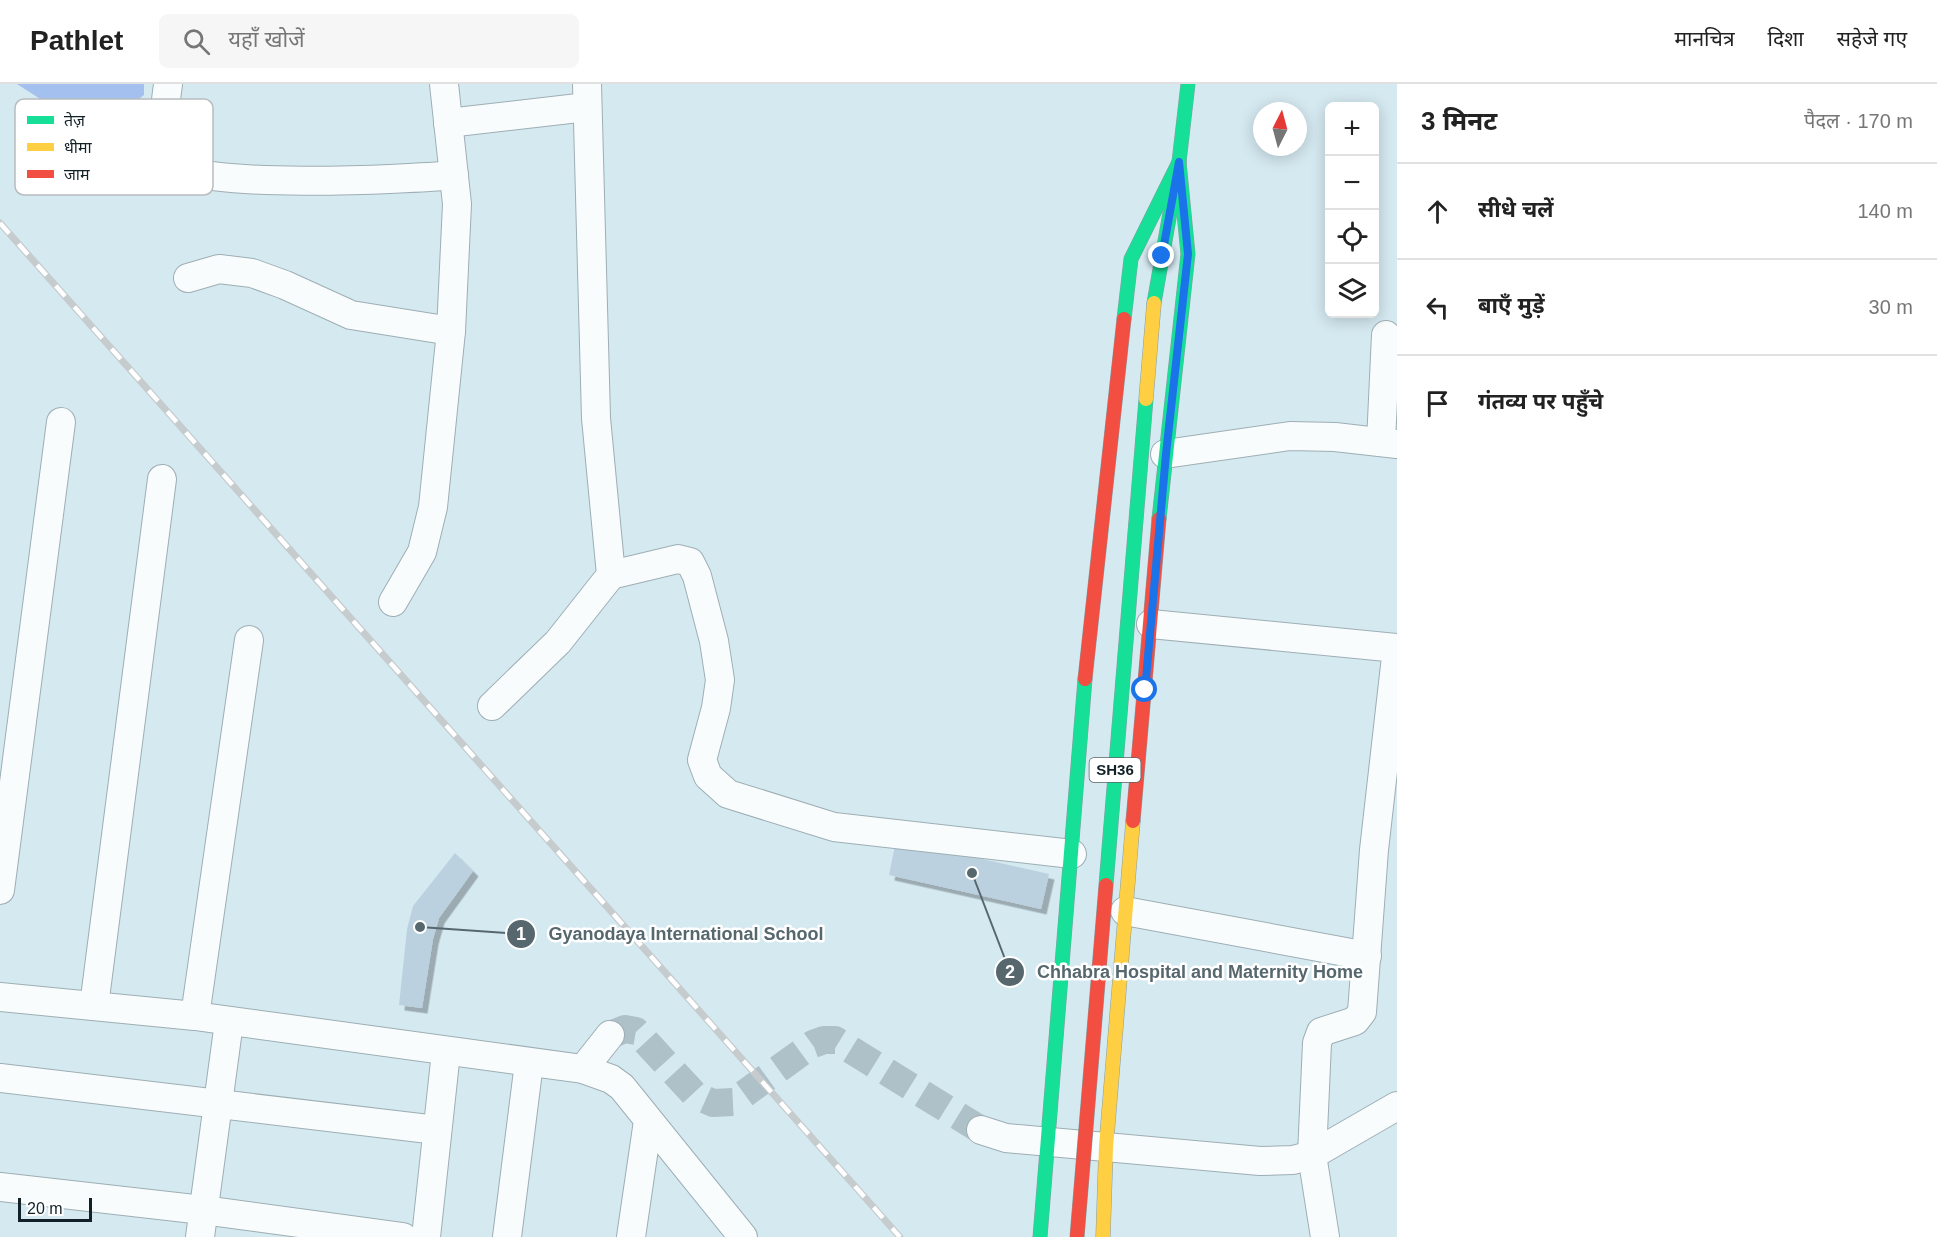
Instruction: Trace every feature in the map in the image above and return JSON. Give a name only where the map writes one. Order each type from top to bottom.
[{"type":"main road","name":"SH36","points":[[1077,1237],[1154,303],[1179,162],[1188,84]]},
{"type":"main road","points":[[1103,1237],[1106,1147],[1125,911],[1166,454],[1188,254],[1179,162]]},
{"type":"main road","points":[[1040,1237],[1039,1226],[1088,649],[1131,259],[1179,162]]},
{"type":"street","points":[[167,99],[168,84]]},
{"type":"street","points":[[393,602],[422,552],[434,507],[451,331],[457,204],[444,84]]},
{"type":"street","points":[[448,123],[587,96],[596,418],[611,575]]},
{"type":"street","points":[[213,174],[240,178],[326,182],[454,176]]},
{"type":"street","points":[[188,278],[219,269],[252,273],[285,285],[351,315],[451,331]]},
{"type":"street","points":[[1166,454],[1290,436],[1335,437],[1389,443],[1386,335]]},
{"type":"street","points":[[0,890],[61,422]]},
{"type":"street","points":[[94,1006],[162,479]]},
{"type":"street","points":[[492,706],[558,642],[611,575],[678,559],[690,562],[697,576],[714,641],[720,680],[716,708],[702,760],[708,776],[728,794],[834,827],[1072,854]]},
{"type":"street","points":[[1152,624],[1397,648],[1374,850],[1362,1012],[1355,1021],[1322,1032],[1317,1043],[1312,1155],[1325,1237]]},
{"type":"street","points":[[195,1016],[249,640]]},
{"type":"street","points":[[1125,911],[1367,956]]},
{"type":"street","points":[[0,997],[195,1016],[583,1069],[611,1079],[622,1087],[743,1237]]},
{"type":"street","points":[[202,1223],[229,1022]]},
{"type":"street","points":[[583,1069],[610,1035]]},
{"type":"street","points":[[426,1237],[446,1052]]},
{"type":"street","points":[[507,1237],[529,1063]]},
{"type":"street","points":[[0,1078],[217,1106],[437,1130]]},
{"type":"street","points":[[981,1130],[1006,1138],[1260,1161],[1293,1160],[1312,1155],[1397,1106]]},
{"type":"street","points":[[631,1237],[648,1121]]},
{"type":"street","points":[[0,1187],[202,1223],[403,1237]]},
{"type":"water","points":[[17,84],[144,84],[144,95],[139,99],[40,99]]},
{"type":"building","points":[[896,840],[1049,874],[1041,909],[889,875]]},
{"type":"building","points":[[455,853],[473,871],[439,918],[433,939],[422,1008],[399,1005],[407,929],[413,906]]},
{"type":"tunnel","points":[[610,1035],[625,1029],[636,1031],[695,1095],[713,1103],[733,1102],[813,1044],[824,1040],[835,1040],[981,1130]]},
{"type":"railway","points":[[0,223],[900,1237]]},
{"type":"traffic: fast","points":[[1154,303],[1179,162],[1188,84]]},
{"type":"traffic: fast","points":[[1124,319],[1131,259],[1179,162]]},
{"type":"traffic: fast","points":[[1159,519],[1188,254],[1179,162]]},
{"type":"traffic: fast","points":[[1106,885],[1146,399]]},
{"type":"traffic: fast","points":[[1040,1237],[1085,679]]},
{"type":"traffic: slow","points":[[1146,399],[1154,303]]},
{"type":"traffic: slow","points":[[1103,1237],[1106,1147],[1133,821]]},
{"type":"traffic: jam","points":[[1085,679],[1124,319]]},
{"type":"traffic: jam","points":[[1133,821],[1159,519]]},
{"type":"traffic: jam","points":[[1077,1237],[1106,885]]},
{"type":"place","name":"Chhabra Hospital and Maternity Home","points":[[972,873]]},
{"type":"place","name":"Gyanodaya International School","points":[[420,927]]},
{"type":"route","points":[[1145,690],[1166,454],[1188,254],[1179,162],[1162,256]]}]
